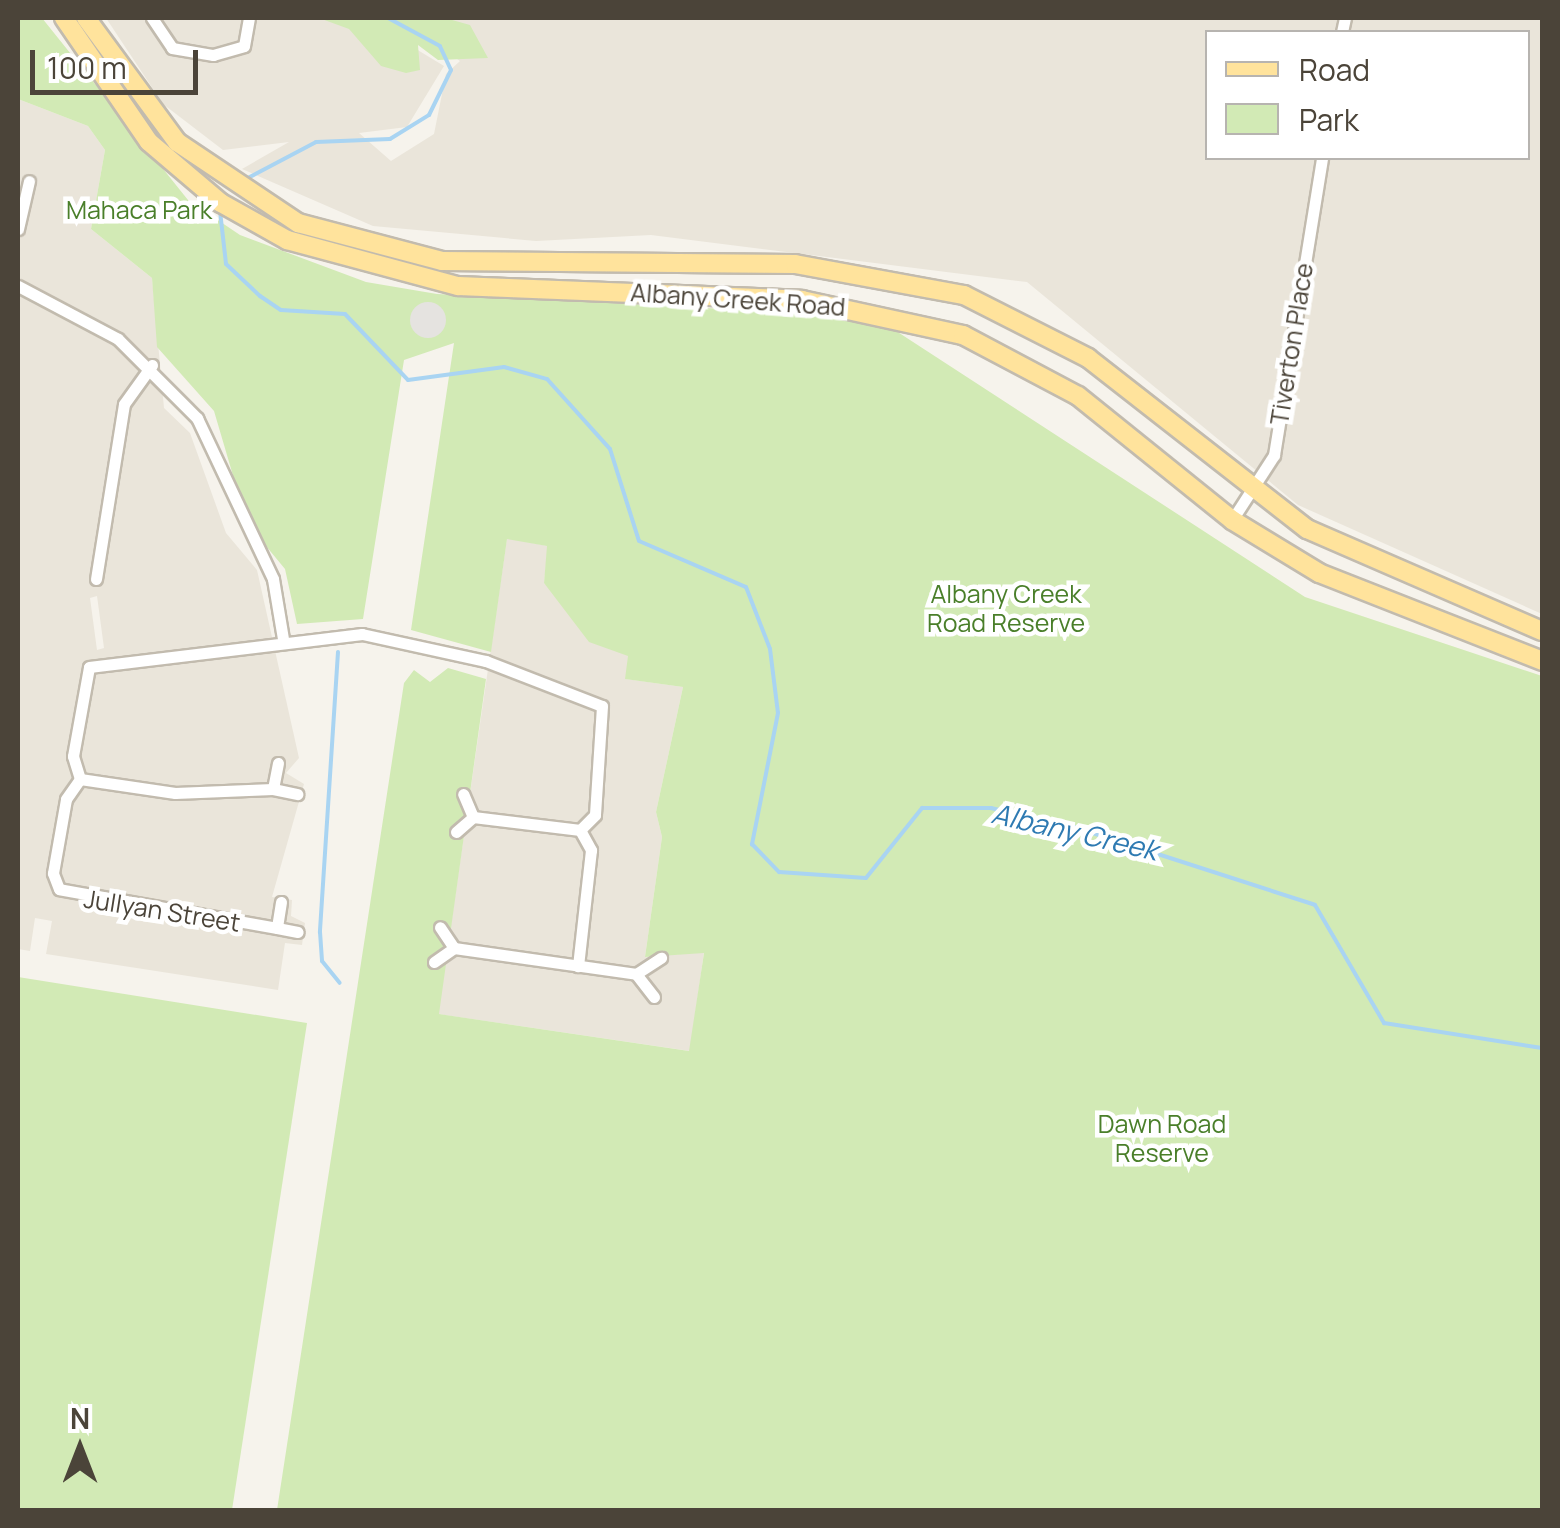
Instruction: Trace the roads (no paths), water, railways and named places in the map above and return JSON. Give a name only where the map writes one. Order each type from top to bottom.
[{"type":"main road","name":"Albany Creek Road","points":[[64,18],[86,59],[149,142],[211,183],[245,194],[314,230],[405,256],[794,264],[964,296],[1088,358],[1250,492],[1394,572],[1542,631]]},
{"type":"main road","name":"Albany Creek Road","points":[[86,18],[102,48],[157,121],[237,213],[326,256],[436,282],[802,300],[963,335],[1078,396],[1232,520],[1374,600],[1542,660]]},
{"type":"main road","points":[[86,59],[102,48]]},
{"type":"street","points":[[152,18],[172,48],[213,55],[244,46],[255,20]]},
{"type":"street","name":"Tiverton Place","points":[[1232,520],[1274,455],[1322,160]]},
{"type":"street","points":[[18,229],[29,181]]},
{"type":"street","points":[[18,286],[152,366],[196,418],[244,534],[264,558],[283,639],[391,636],[602,706],[595,815],[580,830]]},
{"type":"street","points":[[96,580],[124,404],[152,366]]},
{"type":"street","name":"Jullyan Street","points":[[283,639],[89,667],[73,756],[80,779],[66,799],[53,874],[67,896],[298,932]]},
{"type":"street","points":[[273,789],[278,764]]},
{"type":"street","points":[[80,779],[174,793],[273,789],[296,794]]},
{"type":"street","points":[[463,794],[473,817]]},
{"type":"street","points":[[456,832],[473,817],[580,830]]},
{"type":"street","points":[[578,966],[591,850],[580,830]]},
{"type":"street","points":[[277,928],[282,902]]},
{"type":"street","points":[[440,927],[454,948]]},
{"type":"street","points":[[434,962],[454,948],[636,974],[661,958]]},
{"type":"street","points":[[636,974],[654,998]]},
{"type":"waterway","name":"Albany Creek","points":[[244,180],[316,142],[390,139],[429,115],[451,70],[440,46],[388,18]]},
{"type":"waterway","name":"Albany Creek","points":[[220,211],[226,264],[260,296],[281,310],[345,314],[408,380],[504,367],[547,379],[610,449],[639,541],[746,587],[770,649],[778,713],[752,844],[779,872],[866,878],[922,808],[991,808],[1074,827],[1315,905],[1384,1023],[1542,1048]]},
{"type":"waterway","points":[[338,652],[320,932],[322,961],[340,983]]},
{"type":"park label","name":"Mahaca Park","points":[[139,210]]},
{"type":"park label","name":"Albany Creek Road Reserve","points":[[1006,610]]},
{"type":"park label","name":"Dawn Road Reserve","points":[[1162,1140]]}]
